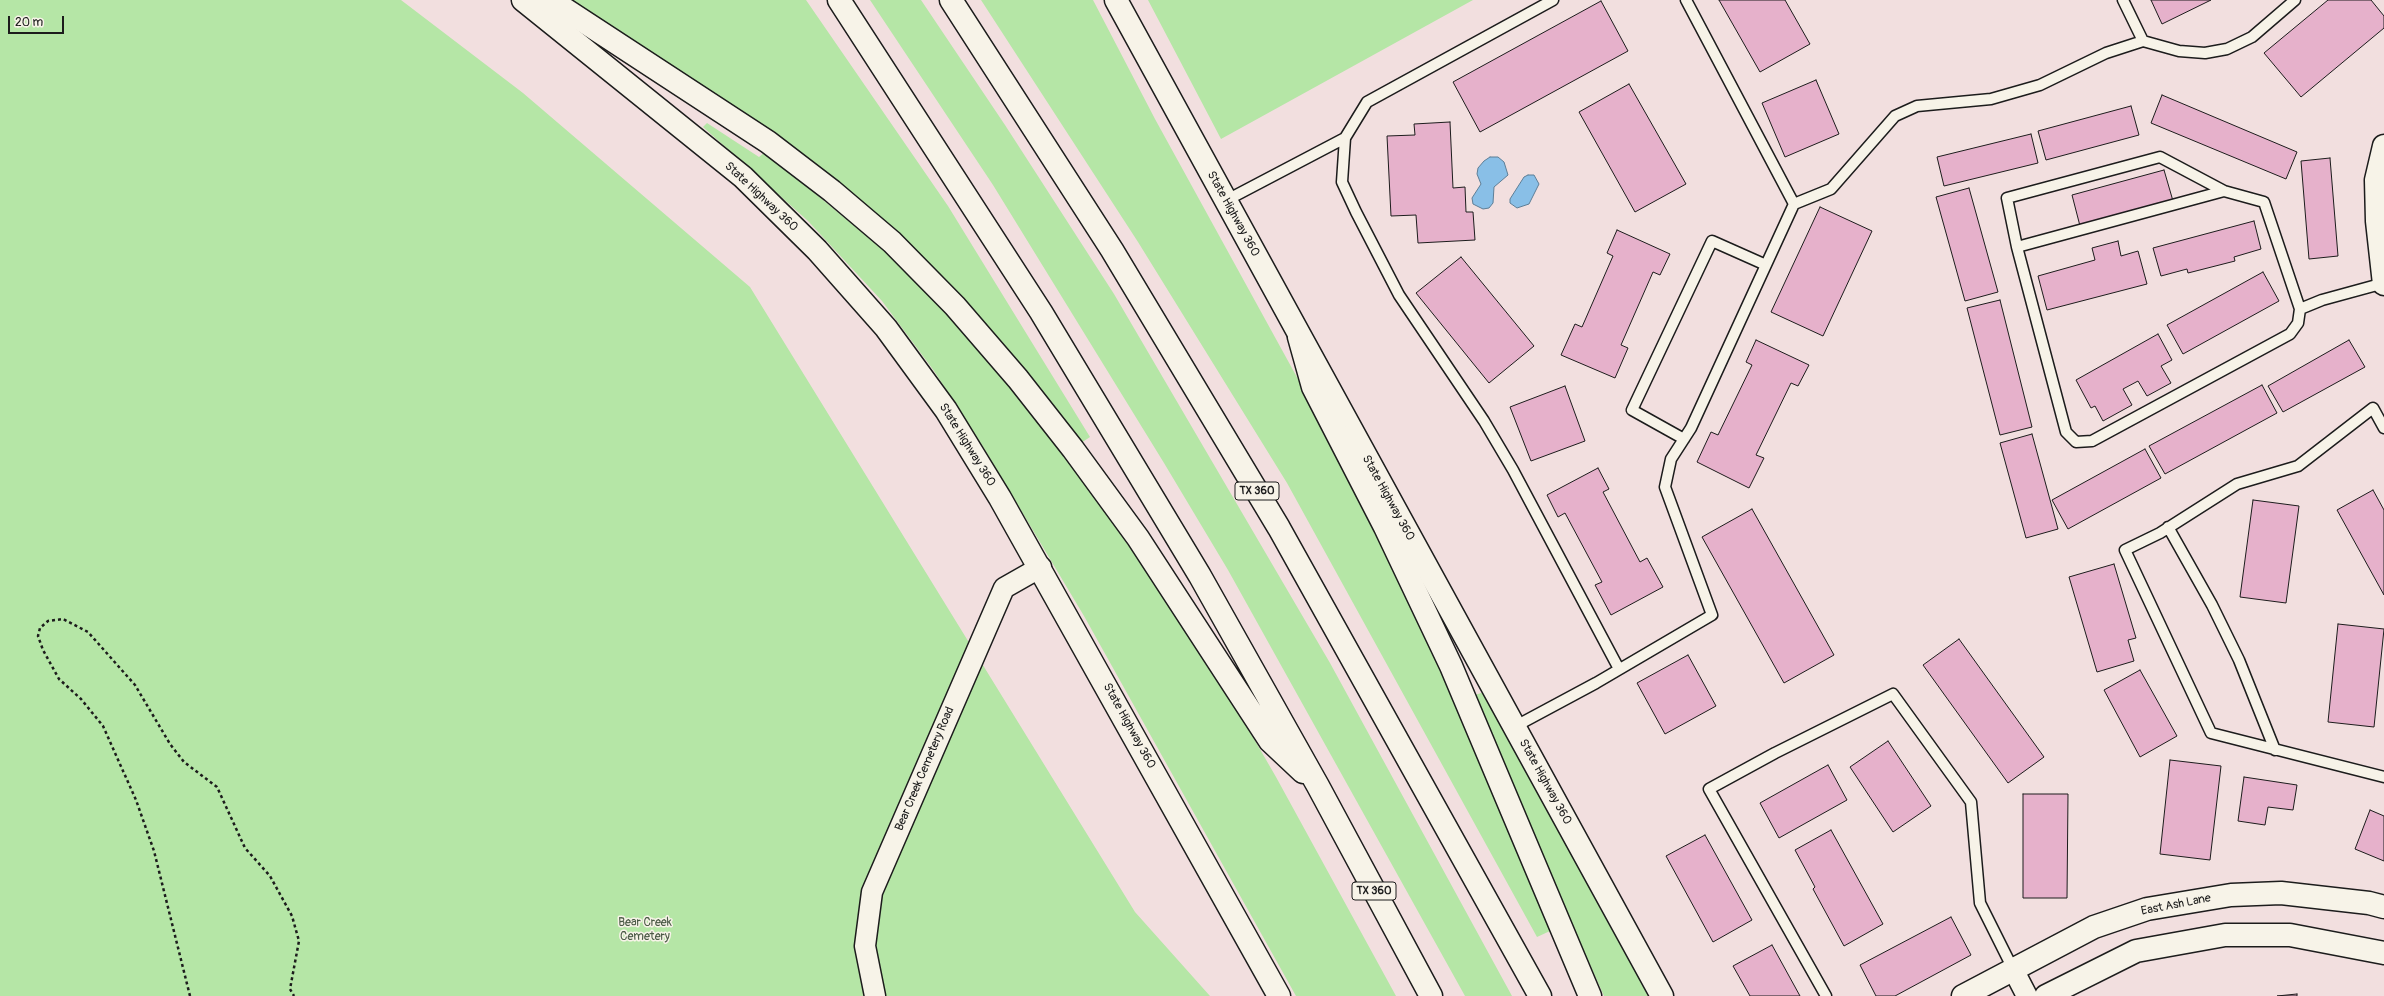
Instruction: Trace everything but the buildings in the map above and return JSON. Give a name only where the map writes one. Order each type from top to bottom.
[{"type":"main road","name":"State Highway 360","points":[[523,0],[743,177],[818,250],[886,328],[946,410],[1041,567],[1279,996]]},
{"type":"main road","points":[[547,0],[560,6],[768,142],[832,191],[892,242],[955,306],[1018,379],[1073,449],[1138,538],[1270,741],[1318,786]]},
{"type":"main road","name":"TX 360","points":[[839,0],[966,195],[1112,428],[1200,576],[1318,786],[1430,996]]},
{"type":"main road","name":"TX 360","points":[[951,0],[1112,250],[1280,528],[1540,996]]},
{"type":"main road","name":"State Highway 360","points":[[1116,0],[1299,337],[1662,996]]},
{"type":"main road","points":[[2384,146],[2376,180],[2377,221],[2384,283]]},
{"type":"main road","points":[[1299,337],[1313,388],[1385,527],[1451,666],[1590,996]]},
{"type":"main road","name":"East Ash Lane","points":[[1962,996],[2094,927],[2147,909],[2230,895],[2281,893],[2369,903],[2384,907]]},
{"type":"main road","points":[[2046,996],[2136,950],[2225,935],[2290,935],[2384,953]]},
{"type":"street","name":"Bear Creek Cemetery Road","points":[[875,996],[865,946],[872,892],[1004,588],[1041,567]]},
{"type":"street","points":[[2013,969],[2027,996]]},
{"type":"lane","points":[[1553,0],[1366,102],[1345,138],[1342,182],[1399,295],[1484,421],[1513,470],[1619,669]]},
{"type":"lane","points":[[1686,0],[1794,204]]},
{"type":"lane","points":[[2123,0],[2143,41]]},
{"type":"lane","points":[[1514,727],[1590,686],[1712,615],[1665,487],[1670,459],[1691,428],[1794,204],[1831,189],[1895,116],[1917,106],[1990,99],[2040,85],[2106,53],[2143,41],[2179,51],[2205,53],[2227,49],[2252,37],[2292,1]]},
{"type":"lane","points":[[1226,201],[1345,138]]},
{"type":"lane","points":[[2160,157],[2224,191],[2264,202],[2300,310],[2298,323],[2290,334],[2092,441],[2076,442],[2066,432],[2017,247],[2008,198],[2160,157]]},
{"type":"lane","points":[[2017,247],[2224,191]]},
{"type":"lane","points":[[1684,439],[1632,410],[1635,402],[1712,241],[1766,265]]},
{"type":"lane","points":[[2300,310],[2322,300],[2384,283]]},
{"type":"lane","points":[[2384,428],[2373,408],[2298,466],[2237,484],[2168,527],[2125,550],[2211,733],[2384,777]]},
{"type":"lane","points":[[2168,527],[2212,605],[2239,660],[2275,750]]},
{"type":"lane","points":[[1826,996],[1709,789],[1775,753],[1894,694],[1971,802],[1980,903],[2013,969]]},
{"type":"path","points":[[190,996],[154,851],[136,800],[103,726],[81,699],[59,679],[43,650],[38,636],[40,628],[48,621],[63,619],[88,632],[135,685],[170,744],[184,762],[217,787],[244,848],[270,876],[292,916],[299,941],[290,989],[294,996]]},
{"type":"green space","name":"Bear Creek Cemetery","points":[[0,0],[401,0],[523,93],[750,287],[1135,912],[1210,996],[0,996]]},
{"type":"green space","points":[[568,0],[806,0],[948,206],[1090,437],[1081,443],[947,281],[838,181],[703,86]]},
{"type":"green space","points":[[870,0],[921,0],[1005,125],[1114,294],[1330,663],[1512,996],[1465,996],[1228,570],[993,185]]},
{"type":"green space","points":[[981,0],[1093,0],[1155,119],[1304,390],[1398,570],[1476,751],[1550,931],[1537,937],[1287,483],[1138,242]]},
{"type":"green space","points":[[1148,0],[1473,0],[1221,139]]},
{"type":"green space","points":[[707,123],[759,157],[765,152],[898,262],[954,318],[1044,427],[1166,598],[1224,687],[1276,777],[1396,996],[1296,996],[1084,616],[982,445],[934,371],[882,301],[808,221],[703,127]]},
{"type":"green space","points":[[1484,692],[1649,996],[1604,996],[1537,847],[1475,695]]},
{"type":"water","points":[[1490,157],[1498,157],[1504,162],[1508,175],[1494,187],[1493,203],[1489,208],[1483,209],[1473,204],[1472,198],[1481,184],[1477,174],[1478,168]]},
{"type":"water","points":[[1534,175],[1539,184],[1529,204],[1517,208],[1510,203],[1510,199],[1524,177]]}]
